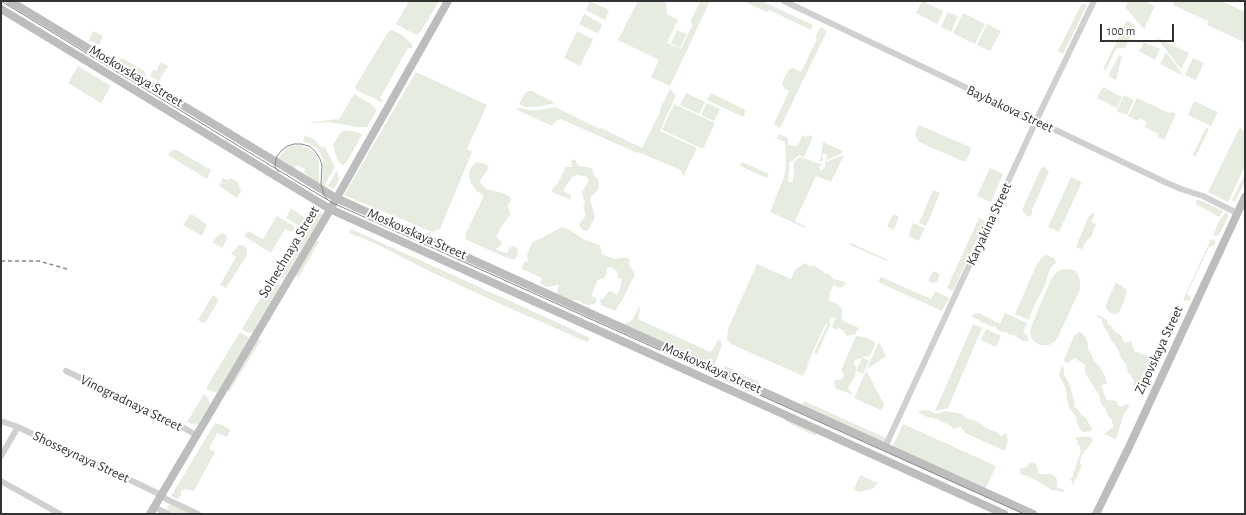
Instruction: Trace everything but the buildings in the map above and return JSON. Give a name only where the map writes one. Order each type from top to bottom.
[{"type":"street","name":"Moskovskaya Street","points":[[10,1],[336,198],[1033,514]]},
{"type":"street","name":"Solnechnaya Street","points":[[152,511],[330,209],[448,1]]},
{"type":"street","name":"Baybakova Street","points":[[784,1],[1036,122],[1167,183],[1203,196],[1237,213]]},
{"type":"street","name":"Karyakina Street","points":[[885,447],[1094,1]]},
{"type":"street","name":"Moskovskaya Street","points":[[1,9],[330,209],[1004,514]]},
{"type":"street","points":[[157,104],[164,102],[163,94]]},
{"type":"street","points":[[170,112],[170,105],[176,102]]},
{"type":"street","name":"Zipovskaya Street","points":[[1096,514],[1129,447],[1245,197]]},
{"type":"street","points":[[421,250],[426,239]]},
{"type":"street","points":[[430,255],[435,244]]},
{"type":"street","points":[[708,381],[714,369]]},
{"type":"street","name":"Vinogradnaya Street","points":[[66,371],[196,435]]},
{"type":"street","points":[[717,384],[722,373]]},
{"type":"street","name":"Shosseynaya Street","points":[[1,421],[18,427],[198,514]]},
{"type":"street","points":[[1,456],[18,427]]},
{"type":"street","points":[[843,442],[849,431]]},
{"type":"street","points":[[852,446],[857,435]]},
{"type":"street","points":[[919,476],[924,465]]},
{"type":"street","points":[[1,481],[60,514]]},
{"type":"street","points":[[152,511],[168,514]]},
{"type":"shaded area","points":[[409,1],[439,1],[421,31],[416,35],[396,24]]},
{"type":"shaded area","points":[[590,1],[609,10],[605,20],[586,10]]},
{"type":"shaded area","points":[[638,1],[666,1],[667,14],[678,20],[663,51],[667,43],[681,49],[693,24],[690,22],[700,1],[710,1],[670,86],[651,77],[659,60],[618,40]]},
{"type":"shaded area","points":[[743,1],[762,1],[813,25],[811,30],[769,10],[767,12]]},
{"type":"shaded area","points":[[922,1],[943,11],[937,24],[916,13]]},
{"type":"shaded area","points":[[1128,1],[1145,1],[1155,6],[1144,29],[1125,7]]},
{"type":"shaded area","points":[[1175,1],[1222,1],[1245,12],[1244,42],[1207,25],[1208,21],[1173,5]]},
{"type":"shaded area","points":[[1082,3],[1087,5],[1063,54],[1058,51]]},
{"type":"shaded area","points":[[948,12],[958,16],[951,32],[941,27]]},
{"type":"shaded area","points":[[963,13],[985,24],[975,44],[953,33]]},
{"type":"shaded area","points":[[584,14],[602,24],[598,34],[579,24]]},
{"type":"shaded area","points":[[1127,20],[1136,26],[1125,48],[1116,49],[1106,70],[1103,69]]},
{"type":"shaded area","points":[[987,24],[1001,31],[990,51],[977,45]]},
{"type":"shaded area","points":[[820,27],[827,31],[780,128],[774,124],[789,91],[784,88],[782,83],[789,69],[793,68],[801,72],[817,39],[815,38]]},
{"type":"shaded area","points":[[391,30],[402,35],[412,44],[413,48],[408,48],[380,98],[383,100],[381,102],[357,90],[355,87],[388,32]]},
{"type":"shaded area","points":[[677,30],[687,34],[680,48],[671,43]]},
{"type":"shaded area","points":[[93,31],[103,36],[99,45],[89,40]]},
{"type":"shaded area","points":[[577,31],[593,39],[580,66],[564,58]]},
{"type":"shaded area","points":[[1156,37],[1189,53],[1181,69]]},
{"type":"shaded area","points":[[1144,42],[1160,49],[1155,60],[1139,51]]},
{"type":"shaded area","points":[[1166,52],[1184,76],[1160,64]]},
{"type":"shaded area","points":[[1119,55],[1122,56],[1116,80],[1108,76]]},
{"type":"shaded area","points":[[122,58],[144,71],[146,77],[143,79],[119,64],[119,60]]},
{"type":"shaded area","points":[[1193,58],[1204,63],[1196,80],[1185,75]]},
{"type":"shaded area","points":[[161,62],[168,66],[159,81],[151,77],[151,74],[153,70],[156,71]]},
{"type":"shaded area","points":[[78,66],[111,86],[101,103],[68,83]]},
{"type":"shaded area","points":[[416,72],[487,105],[467,149],[472,152],[440,229],[432,232],[344,195]]},
{"type":"shaded area","points":[[1103,87],[1122,97],[1117,108],[1097,98]]},
{"type":"shaded area","points":[[670,89],[676,95],[660,131],[697,148],[684,175],[682,174],[681,170],[638,152],[637,153],[561,119],[556,121],[552,126],[517,110],[518,108],[539,110],[555,107],[642,148]]},
{"type":"shaded area","points":[[530,91],[555,103],[537,107],[525,107],[519,104],[526,92]]},
{"type":"shaded area","points":[[686,93],[705,102],[699,114],[680,105]]},
{"type":"shaded area","points":[[711,93],[746,110],[743,117],[707,100]]},
{"type":"shaded area","points":[[354,94],[371,104],[376,109],[376,112],[367,127],[357,127],[330,122],[311,123],[339,119]]},
{"type":"shaded area","points":[[1124,95],[1134,100],[1127,115],[1117,111]]},
{"type":"shaded area","points":[[1137,98],[1169,113],[1170,111],[1176,114],[1164,140],[1158,137],[1159,134],[1145,127],[1147,122],[1140,118],[1138,121],[1128,116]]},
{"type":"shaded area","points":[[1194,101],[1218,112],[1211,126],[1188,115]]},
{"type":"shaded area","points":[[707,103],[720,109],[714,121],[701,115]]},
{"type":"shaded area","points":[[674,104],[715,123],[703,149],[662,130]]},
{"type":"shaded area","points":[[919,125],[972,148],[966,161],[962,161],[919,142],[915,134]]},
{"type":"shaded area","points":[[1206,127],[1209,129],[1196,156],[1193,155]]},
{"type":"shaded area","points":[[1240,127],[1245,132],[1245,166],[1228,202],[1208,192]]},
{"type":"shaded area","points":[[346,130],[360,133],[362,135],[346,163],[343,165],[337,159],[333,145],[341,132]]},
{"type":"shaded area","points":[[779,134],[788,138],[788,144],[794,146],[797,146],[803,135],[813,137],[804,157],[799,155],[790,161],[788,182],[793,182],[794,162],[800,157],[820,164],[823,163],[819,167],[820,170],[822,170],[825,168],[825,162],[844,155],[831,182],[816,176],[795,221],[806,227],[805,228],[770,212],[785,174],[785,142],[777,139]]},
{"type":"shaded area","points":[[305,135],[315,140],[322,148],[324,146],[335,167],[324,186],[322,185],[322,156],[317,148],[303,141]]},
{"type":"shaded area","points":[[823,142],[842,151],[841,154],[825,161],[827,155],[823,154],[822,157],[824,160],[820,162]]},
{"type":"shaded area","points":[[300,145],[313,151],[319,160],[319,183],[312,180],[304,172],[305,169],[296,165],[295,168],[284,165],[278,161],[286,149],[291,146]]},
{"type":"shaded area","points":[[175,149],[211,170],[207,179],[168,155]]},
{"type":"shaded area","points":[[574,159],[579,166],[592,168],[594,176],[598,179],[599,187],[591,196],[590,200],[595,217],[587,231],[582,230],[579,224],[585,217],[585,211],[583,208],[585,202],[582,192],[589,179],[585,176],[577,175],[572,177],[563,191],[571,195],[571,200],[552,192],[552,189],[558,183],[566,167],[573,167],[571,161]]},
{"type":"shaded area","points":[[479,162],[486,164],[489,168],[479,182],[486,189],[503,193],[510,197],[511,201],[507,206],[511,214],[502,225],[496,237],[502,244],[496,248],[497,250],[507,253],[509,248],[514,246],[517,248],[518,254],[515,260],[465,239],[466,233],[483,195],[477,191],[471,183],[469,176],[470,169],[474,164]]},
{"type":"shaded area","points":[[742,162],[769,174],[767,178],[740,166]]},
{"type":"shaded area","points":[[1044,166],[1049,172],[1030,217],[1027,216],[1022,210],[1041,168]]},
{"type":"shaded area","points":[[990,168],[1003,174],[991,202],[977,196]]},
{"type":"shaded area","points":[[337,170],[339,179],[334,189],[328,186]]},
{"type":"shaded area","points":[[1245,174],[1245,181],[1235,202],[1232,200]]},
{"type":"shaded area","points":[[1071,177],[1082,182],[1059,232],[1048,227]]},
{"type":"shaded area","points":[[223,178],[227,180],[231,178],[238,182],[241,191],[237,198],[219,186]]},
{"type":"shaded area","points":[[933,190],[940,193],[926,226],[919,223]]},
{"type":"shaded area","points":[[1197,200],[1223,211],[1219,217],[1196,204]]},
{"type":"shaded area","points":[[313,207],[321,212],[322,215],[285,277],[278,279],[275,274]]},
{"type":"shaded area","points":[[291,208],[305,218],[300,226],[286,218]]},
{"type":"shaded area","points":[[1226,212],[1229,215],[1220,233],[1218,236],[1213,236],[1220,219]]},
{"type":"shaded area","points":[[1092,213],[1095,215],[1091,222],[1096,224],[1091,237],[1086,241],[1082,249],[1076,248],[1087,219]]},
{"type":"shaded area","points":[[893,214],[899,217],[894,229],[887,227]]},
{"type":"shaded area","points":[[190,215],[193,215],[206,224],[206,228],[202,236],[183,225]]},
{"type":"shaded area","points":[[277,216],[295,227],[292,232],[285,229],[271,253],[244,236],[248,231],[263,239]]},
{"type":"shaded area","points":[[979,218],[985,221],[953,291],[947,288]]},
{"type":"shaded area","points":[[913,223],[925,228],[919,241],[908,236]]},
{"type":"shaded area","points":[[562,227],[568,229],[585,240],[600,245],[602,254],[614,259],[626,257],[630,260],[629,266],[633,270],[635,276],[615,311],[601,305],[600,299],[604,298],[608,292],[611,291],[617,295],[620,289],[622,279],[619,278],[617,271],[610,267],[606,268],[607,273],[604,278],[598,280],[591,296],[596,298],[596,303],[589,305],[577,300],[568,301],[558,297],[557,292],[559,285],[549,287],[545,286],[540,283],[542,278],[522,269],[523,263],[528,261],[527,255],[532,243]]},
{"type":"shaded area","points":[[351,229],[590,338],[587,342],[507,307],[429,271],[374,243],[349,233]]},
{"type":"shaded area","points":[[222,233],[226,235],[227,239],[222,248],[212,242]]},
{"type":"shaded area","points":[[1211,239],[1215,241],[1215,245],[1209,247],[1187,294],[1191,297],[1190,300],[1183,300]]},
{"type":"shaded area","points":[[317,240],[319,242],[298,278],[296,275]]},
{"type":"shaded area","points":[[851,243],[888,260],[887,261],[850,245]]},
{"type":"shaded area","points":[[239,245],[243,245],[247,249],[247,255],[226,288],[220,285],[236,257],[231,254]]},
{"type":"shaded area","points":[[1046,255],[1055,259],[1056,263],[1051,267],[1044,287],[1034,306],[1029,320],[1015,314],[1036,266],[1043,256]]},
{"type":"shaded area","points":[[805,263],[810,266],[813,265],[823,271],[824,274],[829,274],[833,279],[846,282],[844,286],[840,288],[834,285],[830,292],[829,301],[838,304],[842,309],[842,319],[845,322],[859,328],[855,334],[847,336],[844,331],[839,328],[837,330],[832,327],[836,317],[832,318],[828,322],[831,323],[817,354],[814,353],[828,323],[825,325],[803,376],[731,344],[727,339],[728,329],[757,264],[791,279],[795,270]]},
{"type":"shaded area","points":[[1062,269],[1076,271],[1080,280],[1080,289],[1058,337],[1049,345],[1040,345],[1032,339],[1030,333],[1031,327],[1051,279]]},
{"type":"shaded area","points":[[933,271],[940,274],[937,282],[933,283],[928,281]]},
{"type":"shaded area","points":[[881,277],[931,299],[935,291],[949,298],[942,311],[878,282]]},
{"type":"shaded area","points":[[272,278],[279,283],[280,286],[253,332],[248,333],[242,329]]},
{"type":"shaded area","points":[[1116,282],[1127,290],[1119,313],[1116,314],[1110,313],[1106,308],[1106,304]]},
{"type":"shaded area","points":[[213,295],[217,297],[218,302],[205,323],[203,323],[198,320]]},
{"type":"shaded area","points":[[639,306],[640,310],[638,319],[710,352],[714,348],[718,339],[722,345],[714,367],[624,325],[633,319]]},
{"type":"shaded area","points":[[979,313],[1000,324],[1005,313],[1027,323],[1023,333],[1027,335],[1029,341],[1023,341],[1014,335],[998,330],[995,326],[991,327],[990,325],[980,322],[980,320],[973,318],[971,315]]},
{"type":"shaded area","points":[[1097,315],[1108,321],[1108,324],[1115,332],[1122,336],[1123,341],[1126,343],[1131,341],[1135,352],[1151,358],[1138,386],[1133,385],[1134,381],[1128,372],[1126,364],[1121,358],[1118,349],[1109,337],[1101,318]]},
{"type":"shaded area","points":[[973,324],[982,328],[948,408],[935,411]]},
{"type":"shaded area","points":[[986,329],[1001,336],[996,347],[981,340]]},
{"type":"shaded area","points":[[240,332],[248,337],[249,340],[218,391],[210,391],[206,388]]},
{"type":"shaded area","points":[[1078,332],[1081,332],[1086,338],[1088,350],[1105,377],[1107,384],[1103,384],[1101,386],[1107,400],[1117,401],[1118,405],[1122,407],[1128,404],[1129,407],[1124,413],[1116,439],[1104,434],[1114,426],[1112,419],[1106,411],[1106,408],[1103,407],[1101,403],[1099,395],[1085,373],[1085,365],[1075,358],[1068,363],[1064,361],[1074,336]]},
{"type":"shaded area","points":[[856,336],[865,337],[875,342],[874,348],[869,356],[862,357],[869,361],[863,374],[856,371],[862,358],[855,360],[855,377],[848,387],[853,394],[852,395],[836,389],[834,384],[835,380],[842,379],[844,375],[841,370]]},
{"type":"shaded area","points":[[257,340],[261,340],[229,392],[227,391]]},
{"type":"shaded area","points":[[879,342],[886,356],[867,369]]},
{"type":"shaded area","points":[[1063,365],[1064,375],[1069,383],[1075,404],[1074,406],[1080,414],[1086,418],[1092,429],[1091,431],[1083,432],[1080,430],[1076,417],[1070,409],[1066,390],[1061,378],[1059,377],[1060,370]]},
{"type":"shaded area","points":[[725,366],[757,381],[760,384],[759,388],[722,370]]},
{"type":"shaded area","points":[[866,371],[884,404],[883,408],[880,410],[854,398]]},
{"type":"shaded area","points":[[204,394],[208,398],[210,404],[198,424],[195,425],[187,422]]},
{"type":"shaded area","points":[[804,401],[886,438],[883,444],[801,407]]},
{"type":"shaded area","points":[[928,410],[936,414],[945,411],[962,414],[967,419],[975,420],[990,430],[997,432],[1001,437],[1006,434],[1008,440],[1005,451],[965,433],[961,427],[954,429],[950,425],[937,419],[927,417],[917,411]]},
{"type":"shaded area","points":[[785,419],[817,433],[815,436],[785,421]]},
{"type":"shaded area","points":[[215,423],[231,430],[227,437],[217,433],[209,449],[215,452],[194,491],[186,489],[181,491],[181,496],[177,499],[171,496]]},
{"type":"shaded area","points":[[903,424],[996,466],[985,490],[892,448]]},
{"type":"shaded area","points":[[1076,437],[1091,437],[1093,440],[1081,457],[1080,463],[1082,466],[1073,485],[1070,479],[1076,469],[1075,467],[1081,451],[1080,446],[1077,444],[1078,441],[1076,440]]},
{"type":"shaded area","points":[[1030,463],[1037,465],[1038,473],[1051,474],[1054,476],[1057,479],[1057,487],[1064,490],[1064,492],[1052,490],[1034,479],[1020,474],[1020,469],[1026,467]]},
{"type":"shaded area","points":[[860,475],[878,483],[873,488],[860,492],[854,489]]},
{"type":"shaded area","points":[[172,504],[193,514],[174,514],[168,511],[167,506]]},
{"type":"tram line","points":[[1,1],[333,203],[1024,514]]},
{"type":"tram line","points":[[279,172],[275,167],[275,164],[277,156],[282,150],[294,144],[309,146],[315,151],[320,159],[322,165],[321,184],[324,195],[328,200]]},
{"type":"railway","points":[[1,261],[39,261],[67,269]]}]
